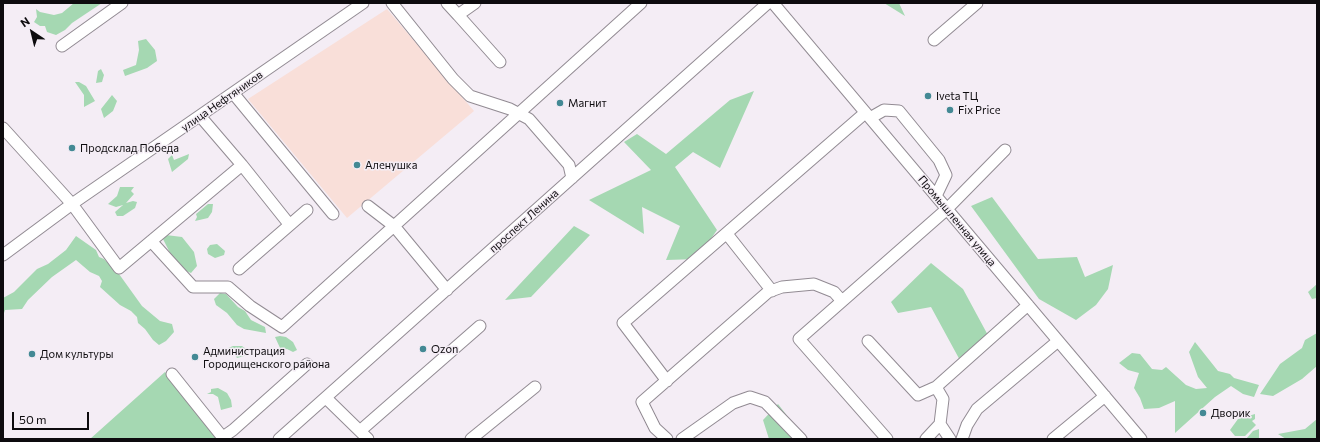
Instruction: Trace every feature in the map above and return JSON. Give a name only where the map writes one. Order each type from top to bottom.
[{"type":"street","points":[[62,46],[122,3]]},
{"type":"street","name":"улица Нефтяников","points":[[3,255],[72,204],[363,3]]},
{"type":"street","points":[[392,3],[453,79],[470,96],[510,109],[529,119],[569,166],[572,178]]},
{"type":"street","points":[[448,3],[500,62]]},
{"type":"street","points":[[458,15],[475,3]]},
{"type":"street","points":[[151,241],[193,287],[228,287],[250,306],[282,327],[520,114],[575,60],[641,3]]},
{"type":"street","name":"проспект Ленина","points":[[279,439],[768,3]]},
{"type":"street","name":"Промышленная улица","points":[[773,3],[1141,439]]},
{"type":"street","points":[[934,40],[977,3]]},
{"type":"street","points":[[233,93],[333,214]]},
{"type":"street","points":[[667,381],[623,324],[868,115],[884,110],[899,111],[939,160],[946,175],[936,196]]},
{"type":"street","points":[[200,116],[242,165],[289,224]]},
{"type":"street","points":[[3,128],[72,204],[119,268],[242,165]]},
{"type":"street","points":[[887,439],[799,339],[947,209],[1005,150]]},
{"type":"street","points":[[368,206],[394,226],[447,290]]},
{"type":"street","points":[[239,269],[289,224],[307,210]]},
{"type":"street","points":[[727,234],[772,291]]},
{"type":"street","points":[[667,439],[655,428],[642,402],[768,292],[782,287],[814,284],[834,292],[842,301]]},
{"type":"street","points":[[868,341],[918,395],[936,387],[1028,305]]},
{"type":"street","points":[[326,398],[365,435],[480,326]]},
{"type":"street","points":[[962,439],[967,425],[977,409],[1058,341]]},
{"type":"street","points":[[172,374],[224,438],[307,364]]},
{"type":"street","points":[[471,439],[535,387]]},
{"type":"street","points":[[926,439],[940,424],[943,399],[936,387]]},
{"type":"street","points":[[682,439],[733,403],[750,396],[765,402],[801,439]]},
{"type":"street","points":[[1053,439],[1105,396]]},
{"type":"street","points":[[940,424],[950,439]]},
{"type":"shaded area","name":"Аленушка","points":[[387,9],[474,111],[347,218],[248,99]]},
{"type":"green space","points":[[74,3],[102,3],[56,35],[47,32],[45,26],[40,26],[34,22],[37,17],[36,9],[40,12],[54,15],[62,13]]},
{"type":"green space","points":[[884,3],[899,3],[905,16]]},
{"type":"green space","points":[[146,39],[155,50],[157,61],[147,68],[125,76],[123,70],[136,65],[139,50],[138,41]]},
{"type":"green space","points":[[101,69],[104,75],[102,82],[96,83],[98,71]]},
{"type":"green space","points":[[75,82],[79,82],[86,86],[95,101],[84,107],[84,95]]},
{"type":"green space","points":[[754,91],[720,168],[693,152],[675,167],[717,230],[697,259],[666,260],[680,226],[642,207],[644,234],[589,200],[651,170],[624,142],[637,134],[666,154],[730,100]]},
{"type":"green space","points":[[112,95],[117,101],[113,111],[104,118],[101,109]]},
{"type":"green space","points":[[189,154],[188,159],[172,172],[168,159],[172,155],[174,160]]},
{"type":"green space","points":[[120,187],[134,187],[131,191],[134,194],[126,203],[133,201],[137,202],[135,208],[123,216],[117,216],[115,212],[123,205],[116,207],[108,204],[117,196]]},
{"type":"green space","points":[[992,197],[1038,259],[1077,257],[1085,277],[1113,265],[1108,289],[1096,305],[1076,320],[1039,299],[971,206]]},
{"type":"green space","points":[[208,204],[213,204],[212,212],[208,218],[195,221],[197,217],[196,214]]},
{"type":"green space","points":[[574,226],[590,235],[531,297],[505,300]]},
{"type":"green space","points":[[166,235],[182,237],[194,252],[197,266],[191,273],[177,267],[162,237]]},
{"type":"green space","points":[[76,236],[96,250],[99,257],[104,259],[119,274],[142,306],[160,321],[172,324],[174,332],[166,341],[159,345],[153,340],[145,329],[138,323],[137,317],[131,311],[120,305],[100,287],[102,281],[99,276],[90,272],[76,260],[52,277],[28,300],[22,309],[5,310],[3,316],[3,298],[14,292],[37,269],[48,264],[66,250]]},
{"type":"green space","points":[[217,244],[225,251],[224,255],[215,258],[208,254],[207,249],[210,245]]},
{"type":"green space","points":[[931,263],[963,289],[990,339],[962,364],[931,307],[898,313],[891,302]]},
{"type":"green space","points":[[1317,284],[1317,298],[1312,299],[1308,292]]},
{"type":"green space","points":[[220,293],[226,294],[238,307],[245,311],[251,320],[265,327],[266,333],[244,329],[237,325],[227,313],[216,305],[214,299]]},
{"type":"green space","points":[[1317,333],[1317,366],[1302,379],[1273,396],[1260,394],[1280,364],[1302,348],[1305,340]]},
{"type":"green space","points":[[275,337],[286,337],[293,342],[297,350],[293,352],[287,349],[281,350]]},
{"type":"green space","points":[[1195,342],[1218,371],[1230,374],[1234,378],[1259,385],[1254,397],[1243,394],[1231,386],[1215,397],[1175,433],[1175,401],[1159,408],[1144,409],[1134,388],[1139,373],[1128,370],[1119,363],[1132,353],[1140,354],[1152,369],[1162,370],[1166,367],[1186,385],[1196,389],[1207,388],[1198,377],[1189,352]]},
{"type":"green space","points":[[233,346],[242,346],[246,349],[248,355],[237,358],[234,353],[228,352],[226,349]]},
{"type":"green space","points":[[165,372],[223,437],[221,439],[90,439]]},
{"type":"green space","points":[[218,388],[227,393],[231,400],[232,407],[221,410],[218,397],[213,394],[207,394],[211,392],[211,389]]},
{"type":"green space","points":[[778,404],[805,439],[769,439],[763,420]]},
{"type":"green space","points":[[1255,414],[1255,419],[1252,421],[1256,425],[1245,436],[1235,436],[1230,430],[1238,419]]},
{"type":"green space","points":[[1317,419],[1317,439],[1286,439],[1278,434],[1305,429]]},
{"type":"green space","points":[[1259,429],[1259,439],[1246,439],[1253,431]]},
{"type":"place","name":"Iveta ТЦ","points":[[928,96]]},
{"type":"place","name":"Магнит","points":[[560,103]]},
{"type":"place","name":"Fix Price","points":[[950,110]]},
{"type":"place","name":"Продсклад Победа","points":[[72,148]]},
{"type":"place","name":"Аленушка","points":[[357,165]]},
{"type":"place","name":"Ozon","points":[[423,349]]},
{"type":"place","name":"Дом культуры","points":[[32,354]]},
{"type":"place","name":"Администрация Городищенского района","points":[[195,357]]},
{"type":"place","name":"Дворик","points":[[1203,413]]}]
